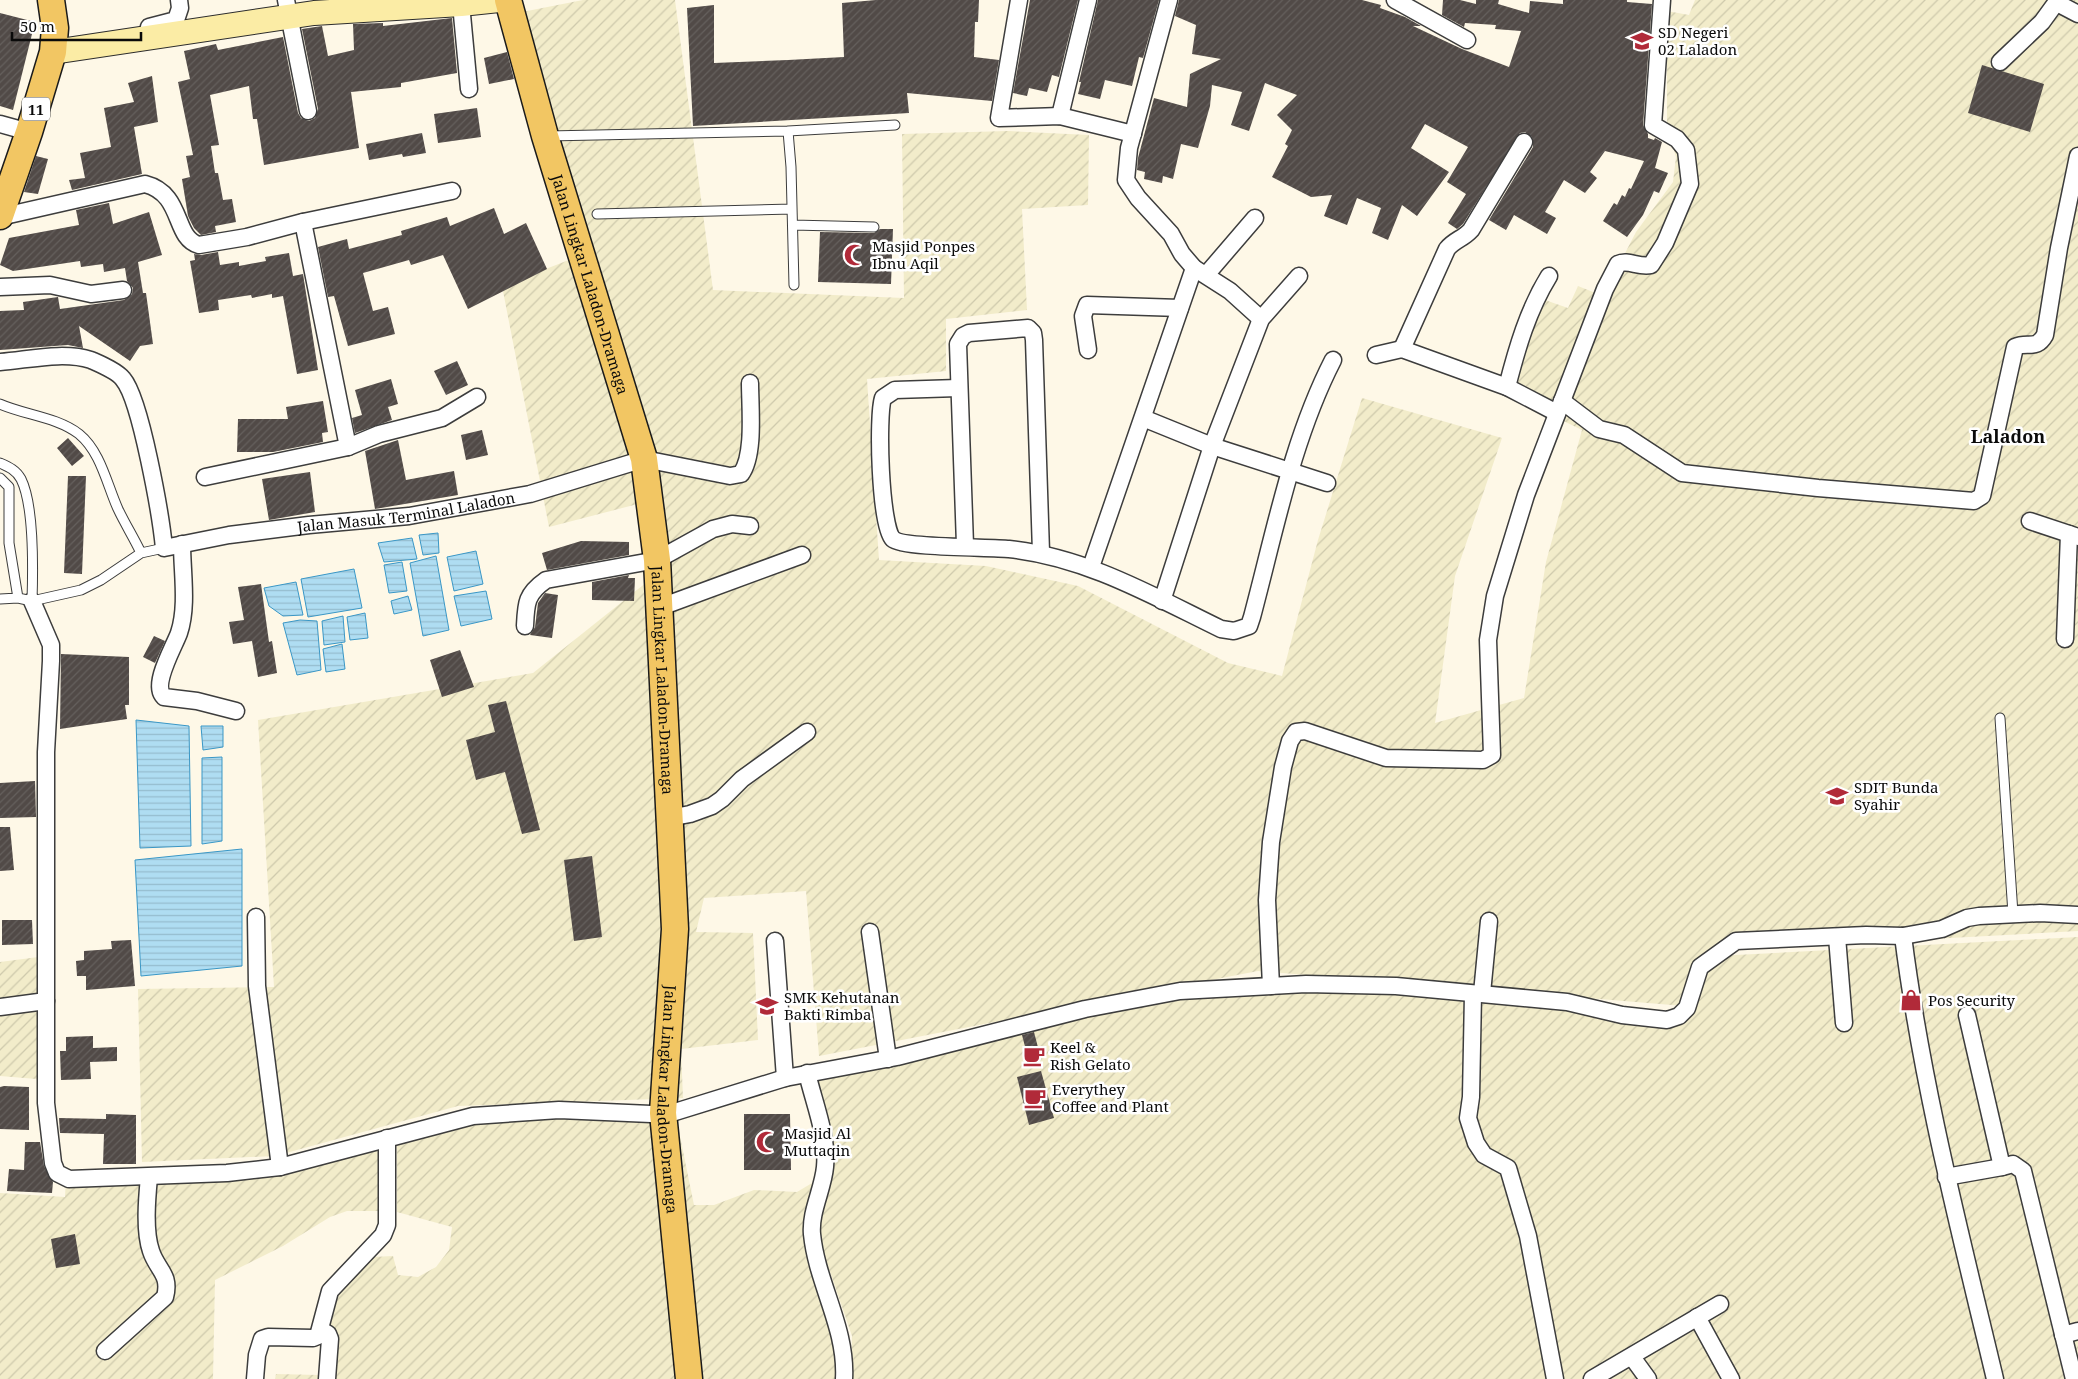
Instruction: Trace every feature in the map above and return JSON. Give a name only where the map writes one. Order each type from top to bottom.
[{"type":"main road","name":"11","points":[[0,216],[29,132],[53,52],[55,28],[51,0]]},
{"type":"main road","points":[[53,52],[112,44],[288,8],[499,0]]},
{"type":"main road","name":"Jalan Lingkar Laladon-Dramaga","points":[[508,0],[545,136],[644,459],[656,560],[675,929],[663,1113],[689,1379]]},
{"type":"street","points":[[112,44],[118,34],[176,20],[180,8],[179,0]]},
{"type":"street","points":[[1019,0],[999,118],[1060,116],[1133,134]]},
{"type":"street","points":[[1060,116],[1088,0]]},
{"type":"street","points":[[1169,0],[1126,159],[1126,180],[1138,198],[1171,234],[1182,254],[1200,272],[1230,291],[1261,319]]},
{"type":"street","points":[[1395,0],[1467,40]]},
{"type":"street","points":[[1271,986],[1267,900],[1271,842],[1283,767],[1290,741],[1296,732],[1305,731],[1386,758],[1483,760],[1492,755],[1488,640],[1495,596],[1526,494],[1605,289],[1618,264],[1624,261],[1643,267],[1651,265],[1665,242],[1690,184],[1686,150],[1677,140],[1653,125],[1662,0]]},
{"type":"street","points":[[2000,62],[2030,34],[2057,1],[2078,14]]},
{"type":"street","points":[[459,2],[469,89]]},
{"type":"street","points":[[288,8],[308,111]]},
{"type":"street","points":[[0,124],[29,132]]},
{"type":"street","points":[[1402,349],[1447,249],[1452,242],[1466,236],[1471,230],[1524,142]]},
{"type":"street","points":[[1376,355],[1402,349],[1559,407],[1599,429],[1624,435],[1682,474],[1818,488],[1978,500],[1982,496],[2015,347],[2034,345],[2041,342],[2045,335],[2059,248],[2078,156]]},
{"type":"street","points":[[0,216],[145,184],[157,187],[165,194],[176,210],[186,237],[191,243],[199,245],[247,237],[303,222],[452,192]]},
{"type":"street","points":[[1091,567],[1180,308],[1200,272],[1255,218]]},
{"type":"street","points":[[303,222],[348,447]]},
{"type":"street","points":[[1162,601],[1212,446],[1261,319],[1299,276]]},
{"type":"street","points":[[1506,387],[1516,351],[1536,297],[1549,276]]},
{"type":"street","points":[[0,287],[50,285],[91,294],[123,290]]},
{"type":"street","points":[[1088,350],[1083,316],[1086,305],[1180,308]]},
{"type":"street","points":[[965,546],[958,388],[958,344],[963,336],[1021,328],[1031,330],[1034,340],[1042,552]]},
{"type":"street","points":[[0,362],[73,357],[92,361],[122,378],[130,390],[137,412],[156,490],[164,548]]},
{"type":"street","points":[[958,388],[890,391],[883,398],[880,408],[879,427],[884,512],[891,537],[902,543],[914,545],[965,546],[1042,552],[1091,567],[1221,629],[1234,631],[1249,626],[1290,472],[1322,380],[1333,360]]},
{"type":"street","points":[[644,459],[730,476],[741,474],[748,462],[750,383]]},
{"type":"street","points":[[205,477],[348,447],[379,434],[442,418],[477,397]]},
{"type":"street","points":[[1143,418],[1212,446],[1327,483]]},
{"type":"street","name":"Jalan Masuk Terminal Laladon","points":[[164,548],[309,525],[409,516],[530,494],[644,459]]},
{"type":"street","points":[[2030,521],[2074,536],[2065,640]]},
{"type":"street","points":[[525,626],[526,603],[534,588],[546,580],[656,560],[713,529],[732,524],[750,526]]},
{"type":"street","points":[[182,544],[183,614],[179,631],[160,677],[159,689],[164,697],[197,701],[236,711]]},
{"type":"street","points":[[658,608],[802,555]]},
{"type":"street","points":[[25,600],[51,645],[52,661],[46,752],[46,1102],[55,1169],[60,1175],[69,1179],[227,1173],[280,1166],[458,1118],[485,1114],[559,1110],[663,1113],[692,1108],[785,1078],[888,1059],[1022,1024],[1156,994],[1306,984],[1396,986],[1567,1002],[1622,1015],[1667,1020],[1679,1016],[1687,1008],[1697,975],[1704,963],[1736,941],[1903,936],[1942,929],[1973,917],[2013,914],[2078,915]]},
{"type":"street","points":[[669,818],[690,814],[712,806],[742,779],[807,732]]},
{"type":"street","points":[[256,917],[257,986],[280,1166]]},
{"type":"street","points":[[1489,921],[1477,994],[1468,1118],[1476,1143],[1484,1155],[1501,1166],[1508,1168],[1528,1236],[1555,1379]]},
{"type":"street","points":[[870,932],[888,1059]]},
{"type":"street","points":[[1903,936],[1911,1000],[1946,1177],[1995,1379]]},
{"type":"street","points":[[1837,937],[1844,1023]]},
{"type":"street","points":[[775,941],[785,1078]]},
{"type":"street","points":[[0,1007],[46,1002]]},
{"type":"street","points":[[1967,1015],[2002,1167]]},
{"type":"street","points":[[807,1073],[825,1153],[824,1175],[812,1233],[817,1260],[842,1343],[844,1379]]},
{"type":"street","points":[[255,1379],[257,1355],[262,1339],[268,1337],[313,1338],[318,1336],[330,1291],[383,1235],[387,1225],[387,1138]]},
{"type":"street","points":[[1946,1177],[2013,1164],[2023,1171],[2071,1333],[2074,1379]]},
{"type":"street","points":[[105,1351],[165,1297],[168,1287],[167,1280],[150,1250],[147,1206],[149,1177]]},
{"type":"street","points":[[1592,1379],[1720,1304]]},
{"type":"street","points":[[1697,1318],[1731,1379]]},
{"type":"street","points":[[321,1330],[328,1334],[330,1339],[327,1379]]},
{"type":"street","points":[[1632,1357],[1648,1379]]},
{"type":"lane","points":[[545,136],[788,131],[895,125]]},
{"type":"lane","points":[[788,131],[794,285]]},
{"type":"lane","points":[[597,214],[792,209]]},
{"type":"lane","points":[[792,225],[874,228]]},
{"type":"lane","points":[[0,404],[38,416],[79,435],[92,451],[104,473],[118,509],[142,553]]},
{"type":"lane","points":[[0,463],[15,471],[24,488],[31,534],[25,600]]},
{"type":"lane","points":[[0,478],[9,488],[9,543],[25,600]]},
{"type":"lane","points":[[0,600],[25,600],[81,590],[101,580],[142,553],[164,548]]},
{"type":"lane","points":[[2000,718],[2013,914]]},
{"type":"shaded area","points":[[583,0],[675,0],[713,290],[904,298],[902,134],[1008,131],[1089,135],[1088,205],[1022,209],[1027,310],[946,319],[946,371],[867,379],[879,560],[986,566],[1078,586],[1228,663],[1282,676],[1318,540],[1362,398],[1502,438],[1455,576],[1435,723],[1524,698],[1546,562],[1582,430],[1510,395],[1542,299],[1568,308],[1578,286],[1603,296],[1636,232],[1673,182],[1676,157],[1667,126],[1667,11],[1689,15],[1695,0],[2078,0],[2078,931],[1711,951],[1684,1006],[1258,971],[819,1056],[806,891],[704,898],[696,932],[753,933],[758,1040],[681,1049],[683,1098],[458,1106],[275,1156],[142,1162],[138,989],[274,987],[258,720],[533,673],[657,574],[657,499],[549,527],[502,286],[579,256],[517,13]]},
{"type":"shaded area","points":[[2078,937],[2078,1379],[851,1379],[852,1336],[816,1231],[833,1171],[811,1069],[1259,979],[1684,1015],[1716,956]]},
{"type":"shaded area","points":[[46,956],[49,1080],[0,1076],[0,962]]},
{"type":"shaded area","points":[[674,1107],[694,1205],[714,1205],[754,1190],[797,1192],[812,1183],[810,1233],[845,1379],[275,1379],[276,1374],[319,1375],[340,1285],[373,1257],[393,1256],[398,1275],[418,1277],[436,1267],[449,1250],[452,1227],[397,1212],[397,1132],[471,1112]]},
{"type":"shaded area","points":[[383,1134],[382,1211],[347,1211],[330,1217],[283,1246],[215,1280],[213,1379],[0,1379],[0,1193],[65,1197],[66,1176],[276,1164]]},
{"type":"water","points":[[438,533],[439,553],[423,555],[419,535]]},
{"type":"water","points":[[412,538],[417,559],[384,562],[378,543]]},
{"type":"water","points":[[476,551],[483,584],[454,591],[447,557]]},
{"type":"water","points":[[436,556],[449,630],[423,636],[410,563]]},
{"type":"water","points":[[402,562],[407,591],[389,593],[384,565]]},
{"type":"water","points":[[354,569],[362,608],[308,617],[301,579]]},
{"type":"water","points":[[296,582],[303,615],[283,616],[269,606],[264,588]]},
{"type":"water","points":[[486,591],[492,619],[461,626],[454,596]]},
{"type":"water","points":[[408,596],[412,610],[394,614],[391,601]]},
{"type":"water","points":[[365,613],[368,638],[350,640],[347,617]]},
{"type":"water","points":[[343,616],[345,642],[324,645],[322,621]]},
{"type":"water","points":[[300,620],[317,621],[321,670],[297,675],[283,623]]},
{"type":"water","points":[[342,644],[345,669],[326,672],[323,649]]},
{"type":"water","points":[[136,720],[189,726],[191,846],[140,848]]},
{"type":"water","points":[[201,726],[223,726],[223,747],[203,750]]},
{"type":"water","points":[[222,757],[222,841],[202,844],[202,758]]},
{"type":"water","points":[[242,849],[242,966],[141,976],[135,860]]},
{"type":"building","points":[[876,0],[979,0],[978,22],[975,22],[974,57],[999,60],[992,101],[907,93],[909,113],[693,126],[687,8],[714,5],[714,63],[788,60],[844,57],[842,3]]},
{"type":"building","points":[[1030,0],[1078,0],[1059,77],[1052,75],[1047,92],[1029,88],[1027,96],[1013,93]]},
{"type":"building","points":[[1098,0],[1159,0],[1143,58],[1139,57],[1132,86],[1105,80],[1100,99],[1078,94],[1081,82],[1079,82]]},
{"type":"building","points":[[1179,0],[1362,0],[1381,5],[1380,8],[1405,17],[1421,26],[1413,26],[1462,49],[1509,67],[1521,31],[1495,29],[1496,25],[1465,23],[1464,27],[1442,15],[1443,0],[1460,0],[1476,4],[1476,0],[1499,0],[1498,4],[1529,13],[1530,1],[1563,4],[1563,0],[1627,0],[1627,2],[1652,4],[1643,125],[1648,138],[1654,140],[1655,138],[1662,142],[1655,168],[1668,173],[1659,193],[1654,191],[1643,215],[1627,237],[1603,221],[1614,203],[1617,205],[1622,195],[1625,197],[1629,188],[1631,189],[1644,161],[1605,151],[1590,172],[1597,178],[1585,193],[1564,180],[1545,212],[1556,218],[1547,234],[1514,215],[1506,230],[1489,220],[1533,147],[1532,137],[1525,132],[1520,133],[1463,224],[1457,229],[1448,223],[1466,194],[1447,182],[1468,147],[1425,124],[1411,148],[1449,172],[1417,216],[1402,205],[1388,240],[1372,233],[1381,208],[1357,198],[1347,225],[1324,216],[1332,195],[1311,197],[1272,177],[1288,146],[1285,144],[1292,130],[1277,115],[1297,95],[1265,83],[1249,131],[1231,125],[1242,92],[1212,85],[1210,106],[1198,148],[1181,144],[1173,179],[1163,176],[1162,183],[1144,179],[1145,172],[1137,170],[1138,158],[1154,98],[1187,107],[1190,74],[1221,59],[1192,54],[1196,25],[1175,16]]},
{"type":"building","points":[[0,13],[35,22],[13,110],[0,106]]},
{"type":"building","points":[[452,18],[457,73],[401,83],[401,87],[351,92],[359,148],[264,165],[257,119],[253,119],[249,86],[210,95],[219,145],[211,146],[215,173],[218,173],[223,200],[232,199],[236,222],[215,226],[216,232],[201,235],[194,228],[188,216],[182,179],[190,177],[186,156],[193,155],[178,82],[190,79],[184,51],[216,44],[218,50],[283,37],[298,113],[301,118],[309,121],[315,118],[318,109],[302,29],[322,26],[328,56],[354,50],[353,24],[383,23],[383,26]]},
{"type":"building","points":[[507,52],[514,79],[489,84],[484,58]]},
{"type":"building","points":[[1982,65],[2044,84],[2030,132],[1968,113]]},
{"type":"building","points":[[152,76],[158,122],[134,127],[142,174],[72,190],[69,180],[85,178],[80,153],[111,147],[104,108],[134,102],[128,83]]},
{"type":"building","points":[[477,108],[481,137],[438,143],[434,114]]},
{"type":"building","points":[[422,133],[426,153],[403,157],[402,154],[369,160],[366,144]]},
{"type":"building","points":[[36,156],[48,159],[38,194],[24,192]]},
{"type":"building","points":[[109,203],[113,224],[149,212],[162,255],[138,262],[143,293],[146,293],[153,344],[140,346],[130,361],[79,326],[83,348],[68,345],[0,350],[0,311],[24,310],[23,302],[58,297],[60,309],[124,300],[132,294],[133,288],[127,281],[125,268],[104,272],[103,264],[81,267],[80,261],[13,271],[0,265],[9,238],[79,225],[76,210]]},
{"type":"building","points":[[494,208],[504,234],[526,223],[547,269],[468,309],[443,255],[411,265],[409,260],[363,273],[373,311],[388,307],[395,334],[348,346],[334,296],[328,297],[318,247],[347,239],[349,249],[402,235],[401,231],[447,217],[450,226]]},
{"type":"building","name":"Masjid Ponpes Ibnu Aqil","points":[[880,229],[893,229],[891,284],[818,282],[820,232],[874,233]]},
{"type":"building","points":[[218,252],[220,265],[239,262],[239,266],[266,261],[265,257],[289,253],[293,276],[303,274],[318,370],[297,374],[283,296],[272,298],[272,294],[252,298],[251,295],[218,300],[219,310],[199,313],[190,261],[195,260],[194,254],[201,255]]},
{"type":"building","points":[[457,361],[468,385],[446,395],[434,371]]},
{"type":"building","points":[[391,379],[398,404],[388,407],[392,420],[355,433],[352,418],[362,415],[355,390]]},
{"type":"building","points":[[323,401],[328,432],[322,433],[323,442],[273,452],[237,452],[238,419],[288,419],[286,407]]},
{"type":"building","points":[[482,430],[488,455],[466,460],[461,435]]},
{"type":"building","points":[[68,438],[84,456],[72,466],[57,448]]},
{"type":"building","points":[[398,440],[406,480],[454,471],[458,495],[375,509],[365,451]]},
{"type":"building","points":[[310,472],[315,512],[269,520],[262,479]]},
{"type":"building","points":[[68,476],[86,476],[82,574],[64,573]]},
{"type":"building","points":[[581,541],[629,542],[629,555],[547,570],[542,553]]},
{"type":"building","points":[[629,575],[628,578],[635,578],[634,601],[592,600],[592,582]]},
{"type":"building","points":[[261,584],[269,642],[272,641],[277,673],[258,677],[252,641],[233,644],[229,622],[244,620],[238,587]]},
{"type":"building","points":[[545,593],[558,595],[552,638],[530,635],[535,627],[538,603]]},
{"type":"building","points":[[154,636],[165,641],[155,663],[143,657]]},
{"type":"building","points":[[460,650],[474,687],[442,697],[430,660]]},
{"type":"building","points":[[61,654],[129,657],[129,705],[125,705],[127,719],[60,729]]},
{"type":"building","points":[[506,701],[540,830],[522,834],[505,772],[476,780],[466,740],[495,732],[488,705]]},
{"type":"building","points":[[35,781],[36,817],[0,818],[0,783]]},
{"type":"building","points":[[0,827],[10,827],[14,870],[0,871]]},
{"type":"building","points":[[592,856],[602,937],[574,941],[564,860]]},
{"type":"building","points":[[2,920],[32,920],[33,944],[2,945]]},
{"type":"building","points":[[131,940],[135,986],[86,990],[86,976],[77,976],[76,961],[84,960],[84,951],[112,949],[111,941]]},
{"type":"building","points":[[1034,1032],[1041,1059],[1029,1062],[1022,1035]]},
{"type":"building","points":[[93,1036],[93,1048],[117,1047],[117,1061],[90,1062],[91,1079],[61,1080],[60,1051],[66,1051],[66,1037]]},
{"type":"building","name":"Everythey Coffee and Plant","points":[[1041,1071],[1054,1118],[1029,1125],[1017,1077]]},
{"type":"building","points":[[0,1087],[29,1087],[29,1130],[0,1129]]},
{"type":"building","points":[[106,1114],[136,1115],[136,1164],[103,1164],[104,1134],[60,1133],[59,1118],[106,1119]]},
{"type":"building","name":"Masjid Al Muttaqin","points":[[744,1114],[790,1114],[791,1170],[744,1170]]},
{"type":"building","points":[[25,1142],[40,1142],[44,1166],[53,1182],[52,1193],[7,1191],[9,1169],[24,1170]]},
{"type":"building","points":[[75,1234],[80,1264],[56,1268],[51,1239]]},
{"type":"place","name":"SD Negeri 02 Laladon","points":[[1642,41]]},
{"type":"place","name":"Masjid Ponpes Ibnu Aqil","points":[[855,255]]},
{"type":"place","name":"SDIT Bunda Syahir","points":[[1837,796]]},
{"type":"place","name":"Pos Security","points":[[1911,1000]]},
{"type":"place","name":"SMK Kehutanan Bakti Rimba","points":[[767,1006]]},
{"type":"place","name":"Keel & Rish Gelato","points":[[1034,1056]]},
{"type":"place","name":"Everythey Coffee and Plant","points":[[1035,1098]]},
{"type":"place","name":"Masjid Al Muttaqin","points":[[767,1142]]},
{"type":"district","name":"Laladon","points":[[2008,436]]}]
